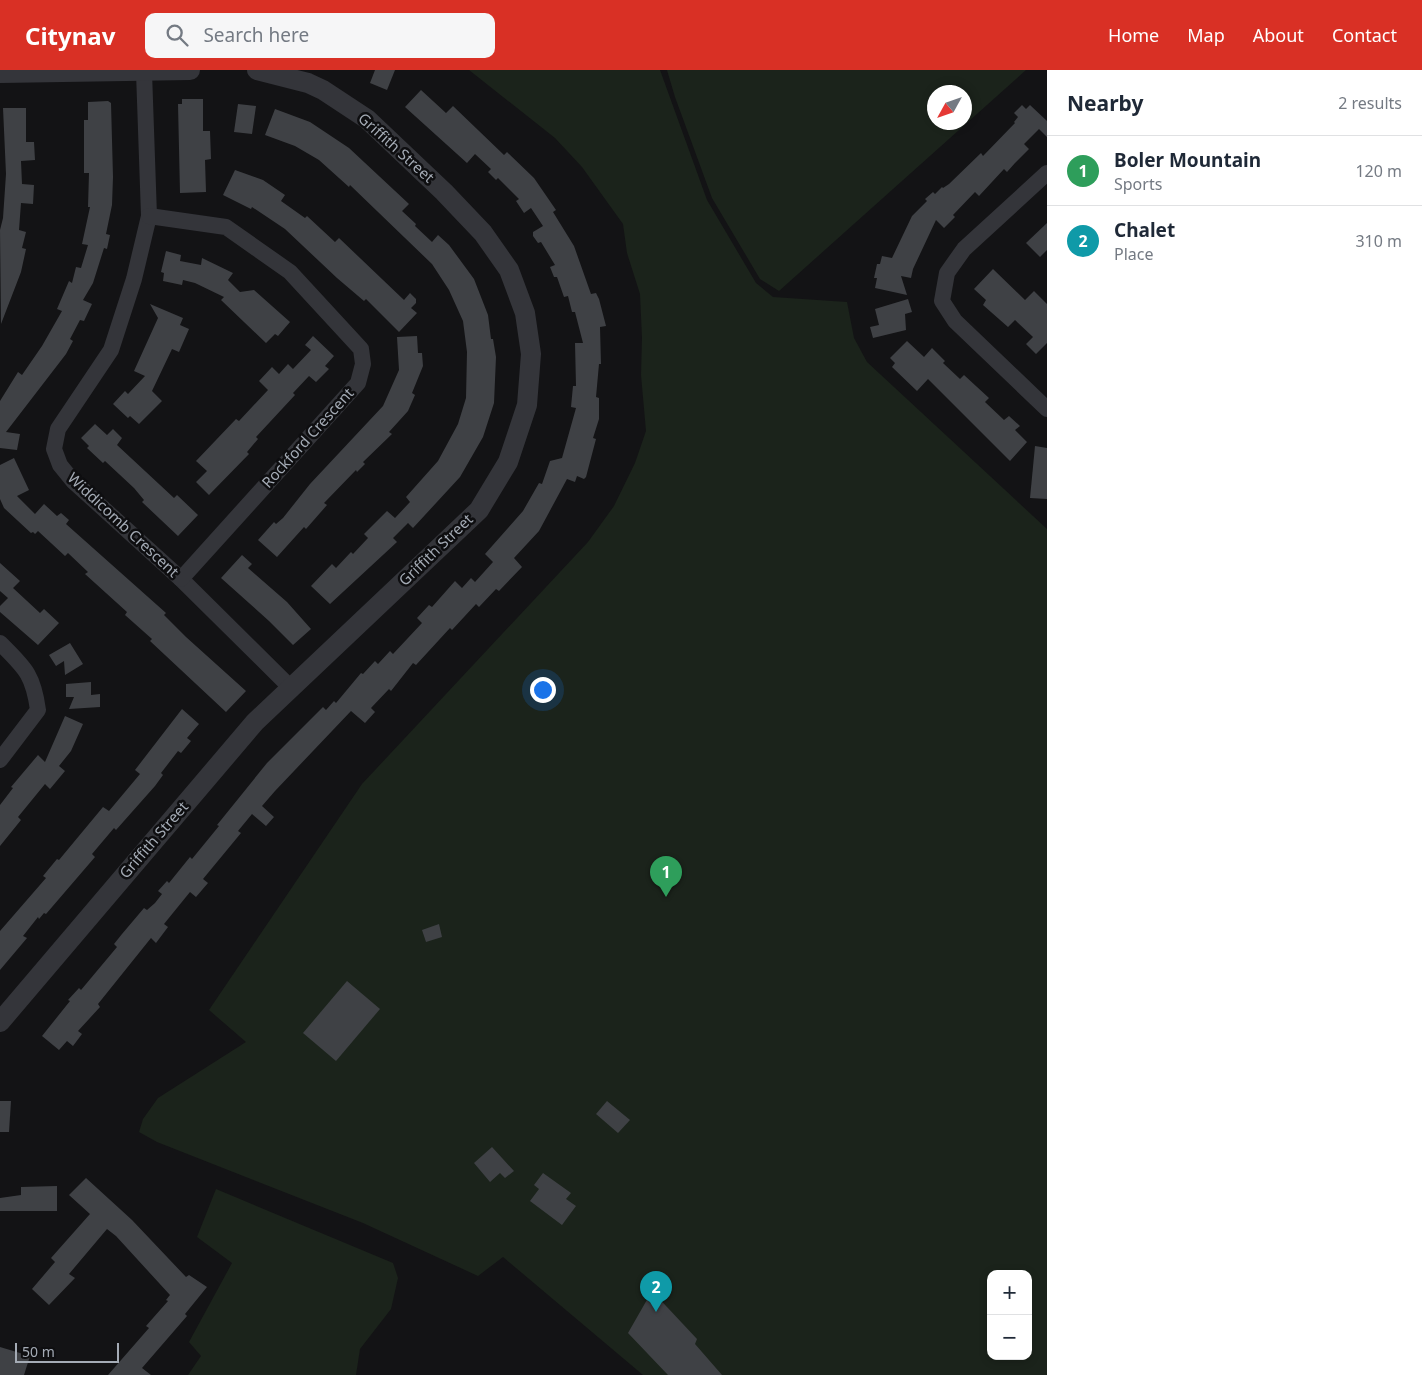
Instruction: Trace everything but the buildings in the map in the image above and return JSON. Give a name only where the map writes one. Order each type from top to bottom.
[{"type":"street","points":[[0,73],[190,70]]},
{"type":"street","name":"Griffith Street","points":[[0,1022],[255,722],[479,510],[508,462],[528,406],[531,354],[525,312],[509,270],[483,233],[444,192],[367,119],[323,90],[311,76],[257,70]]},
{"type":"street","name":"Widdicomb Crescent","points":[[144,72],[148,216],[134,279],[111,350],[58,429],[54,449],[60,466],[73,481],[181,578],[291,688]]},
{"type":"street","points":[[1047,173],[964,249],[946,273],[942,301],[955,322],[1047,409]]},
{"type":"street","name":"Rockford Crescent","points":[[148,216],[226,227],[290,272],[360,349],[363,364],[358,383],[181,578]]},
{"type":"street","points":[[0,643],[26,668],[36,694],[38,710],[0,760]]},
{"type":"shaded area","points":[[469,70],[660,70],[707,200],[756,283],[773,297],[847,302],[854,338],[867,362],[1047,529],[1047,1375],[643,1375],[503,1257],[478,1276],[363,1223],[157,1142],[139,1132],[143,1119],[158,1098],[246,1042],[209,1010],[362,784],[588,542],[614,506],[635,463],[646,431],[641,375],[640,294],[627,253],[623,224],[582,167],[555,138]]},
{"type":"shaded area","points":[[667,70],[1026,70],[972,118],[972,85],[927,85],[927,130],[959,130],[779,291],[760,279],[712,198]]},
{"type":"shaded area","points":[[216,1189],[393,1263],[398,1278],[391,1309],[360,1349],[356,1375],[188,1375],[201,1356],[189,1342],[232,1263],[197,1237]]},
{"type":"place","name":"Boler Mountain","points":[[666,897]]},
{"type":"place","name":"Chalet","points":[[656,1312]]}]
